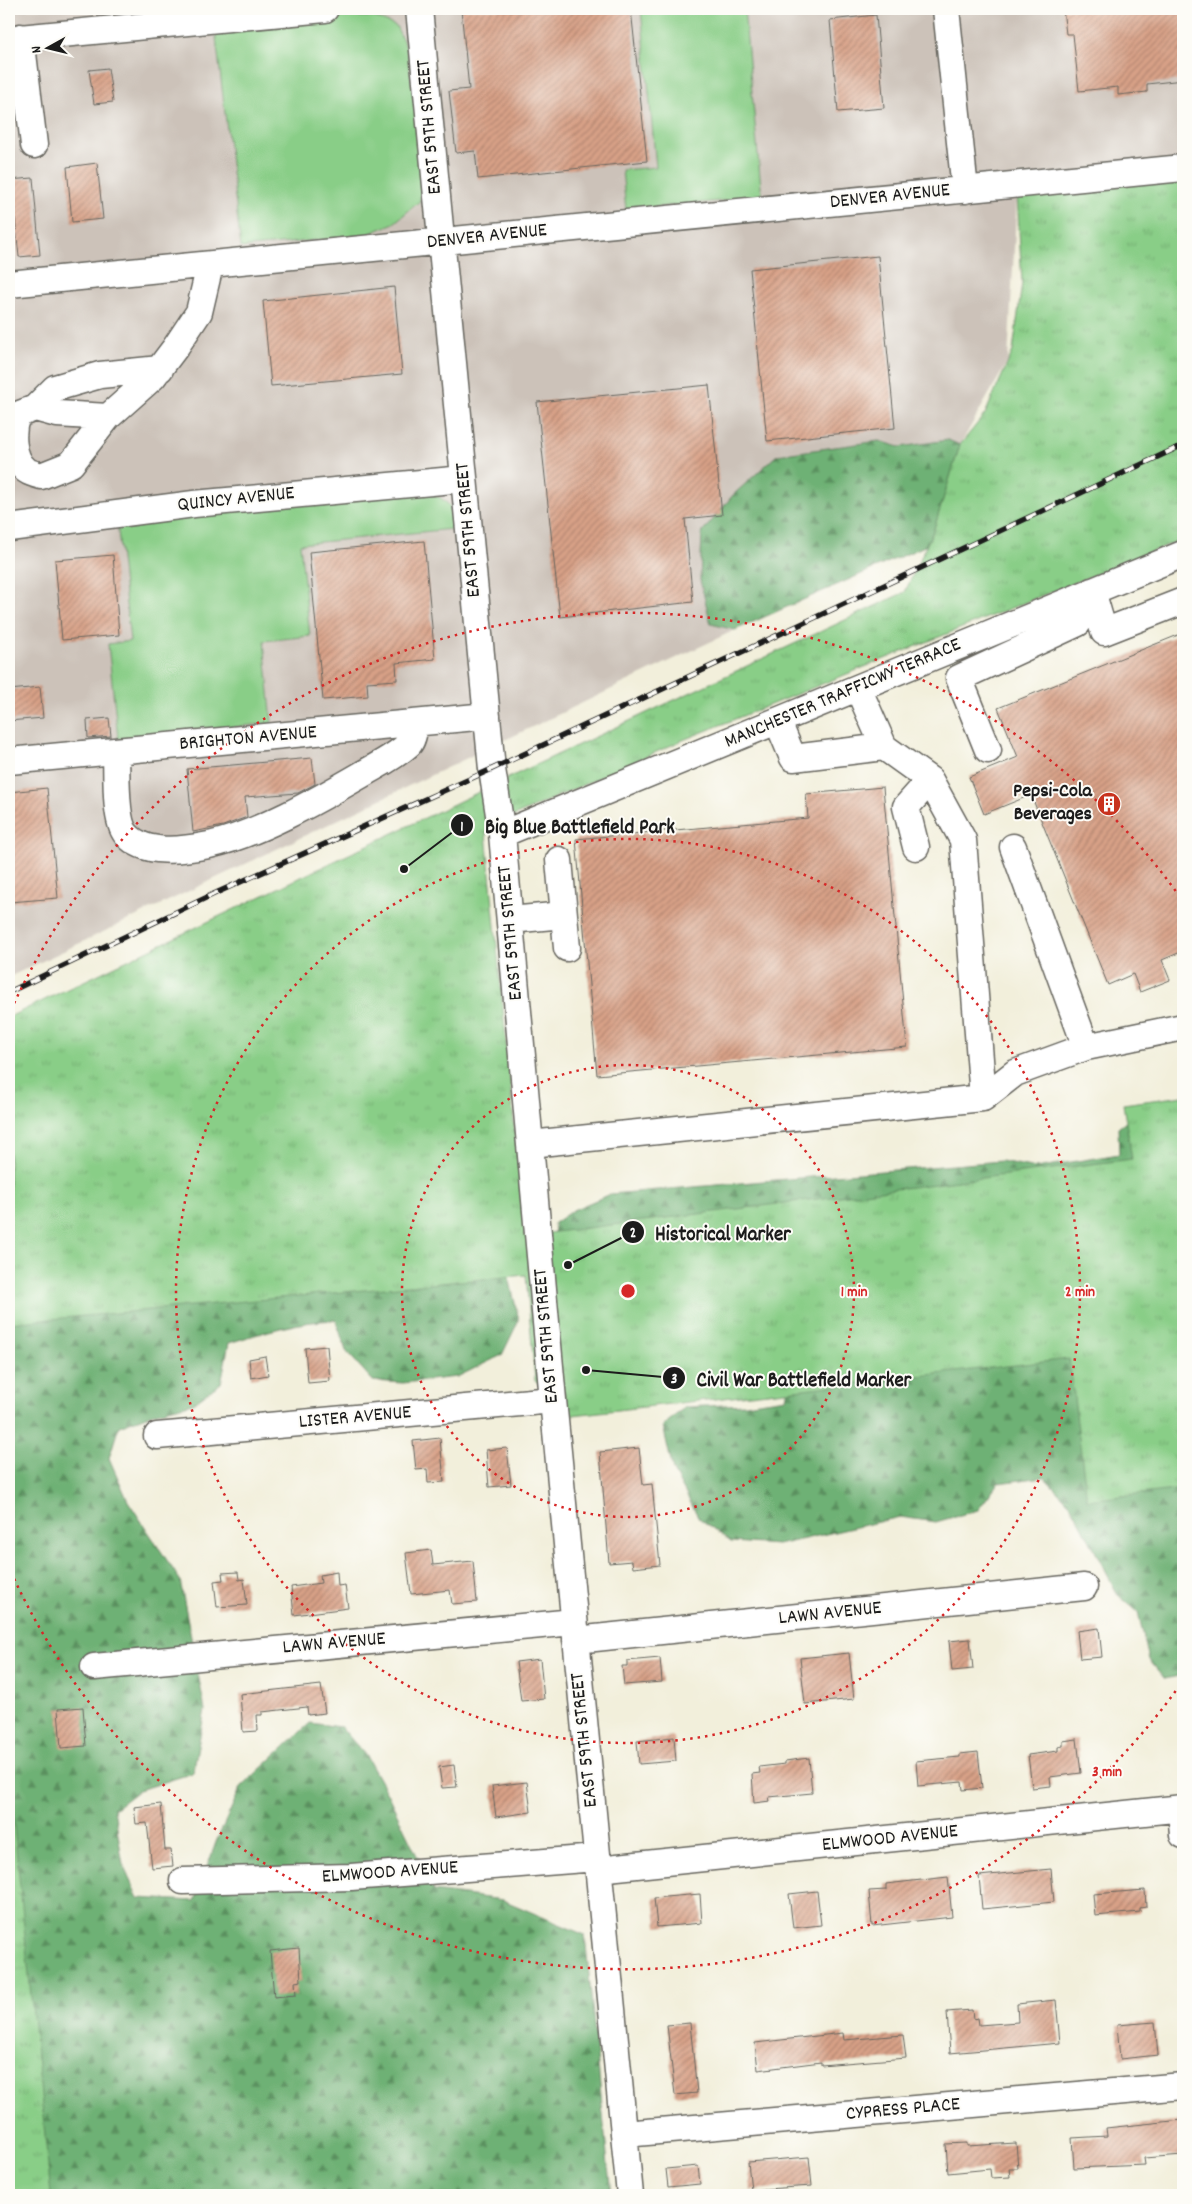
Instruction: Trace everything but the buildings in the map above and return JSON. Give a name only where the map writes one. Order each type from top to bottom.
[{"type":"street","points":[[34,145],[15,38],[266,12],[326,9]]},
{"type":"street","name":"EAST 59TH STREET","points":[[419,9],[487,716],[502,834],[553,1400],[630,2195]]},
{"type":"street","points":[[946,9],[965,190]]},
{"type":"street","name":"DENVER AVENUE","points":[[9,284],[1183,168]]},
{"type":"street","points":[[160,368],[100,375],[55,388],[35,408],[17,415],[12,427],[15,456],[26,470],[41,476],[71,464],[108,418],[160,368],[199,312],[210,265]]},
{"type":"street","points":[[35,408],[57,414],[108,418]]},
{"type":"street","name":"QUINCY AVENUE","points":[[9,528],[194,504],[464,478]]},
{"type":"street","name":"MANCHESTER TRAFFICWY TERRACE","points":[[502,834],[1183,554]]},
{"type":"street","points":[[1092,591],[1104,632],[1183,602]]},
{"type":"street","points":[[988,750],[959,678],[1078,623],[1092,591]]},
{"type":"street","points":[[858,688],[884,747],[930,780],[963,840],[983,1098]]},
{"type":"street","name":"BRIGHTON AVENUE","points":[[9,761],[487,716]]},
{"type":"street","points":[[778,722],[793,758],[884,747]]},
{"type":"street","points":[[116,751],[119,816],[125,833],[145,848],[180,850],[210,845],[252,831],[330,793],[375,767],[410,743],[416,723]]},
{"type":"street","points":[[916,847],[906,807],[930,780]]},
{"type":"street","points":[[1013,847],[1086,1047]]},
{"type":"street","points":[[559,860],[567,948]]},
{"type":"street","points":[[510,920],[564,914]]},
{"type":"street","points":[[530,1144],[983,1098],[1015,1072],[1086,1047],[1183,1027]]},
{"type":"street","name":"LISTER AVENUE","points":[[157,1436],[553,1400]]},
{"type":"street","name":"LAWN AVENUE","points":[[94,1666],[575,1631],[1084,1587]]},
{"type":"street","points":[[1182,1809],[1183,1835]]},
{"type":"street","name":"ELMWOOD AVENUE","points":[[182,1881],[351,1877],[597,1863],[1182,1809]]},
{"type":"street","name":"CYPRESS PLACE","points":[[624,2134],[1183,2086]]},
{"type":"shaded area","points":[[9,9],[1183,9],[1183,171],[1017,194],[1008,361],[960,445],[900,447],[879,441],[711,624],[735,630],[9,977]]},
{"type":"green space","points":[[641,9],[744,9],[762,197],[626,210],[622,170],[656,167]]},
{"type":"green space","points":[[341,16],[374,17],[396,26],[407,49],[422,160],[420,201],[394,223],[366,235],[241,248],[215,29]]},
{"type":"green space","points":[[1183,178],[1183,539],[683,740],[514,816],[486,833],[525,1236],[1132,1159],[1123,1104],[1183,1096],[1183,1489],[1087,1500],[1069,1359],[573,1415],[535,1381],[526,1275],[9,1323],[9,1017],[529,768],[905,592],[934,529],[960,445],[985,414],[1013,351],[1022,283],[1017,194]]},
{"type":"green space","points":[[948,440],[960,445],[934,529],[927,545],[735,630],[711,624],[700,580],[702,533],[733,495],[777,455],[879,441],[900,447]]},
{"type":"green space","points":[[422,491],[441,498],[450,506],[452,529],[300,544],[310,636],[264,641],[272,723],[118,739],[108,644],[130,641],[117,522]]},
{"type":"green space","points":[[9,1024],[508,1273],[519,1320],[502,1355],[457,1377],[403,1383],[373,1381],[346,1351],[336,1320],[309,1322],[268,1331],[229,1343],[221,1383],[193,1403],[157,1412],[119,1426],[109,1458],[128,1501],[180,1580],[205,1710],[193,1773],[139,1790],[114,1809],[123,1865],[138,1898],[195,1901],[216,1842],[241,1787],[310,1723],[341,1727],[366,1756],[387,1793],[434,1891],[503,1900],[585,1935],[611,2195],[9,2195]]},
{"type":"green space","points":[[1183,1104],[1183,1675],[1165,1679],[1149,1660],[1138,1612],[1118,1595],[1071,1505],[1044,1477],[998,1483],[978,1510],[936,1522],[900,1517],[778,1545],[731,1542],[699,1518],[673,1471],[663,1426],[685,1407],[745,1404],[786,1398],[795,1347],[562,1316],[554,1223],[573,1210],[610,1194],[1001,1161],[1036,1168],[1119,1154],[1118,1128],[1143,1109]]},
{"type":"green space","points":[[9,1777],[51,2195],[9,2195]]},
{"type":"railway","points":[[9,992],[216,893],[492,769],[1183,445]]},
{"type":"place","name":"Pepsi-Cola Beverages","points":[[1109,804]]},
{"type":"place","name":"Big Blue Battlefield Park","points":[[404,869]]},
{"type":"place","name":"Historical Marker","points":[[568,1265]]},
{"type":"place","name":"Civil War Battlefield Marker","points":[[586,1370]]}]
